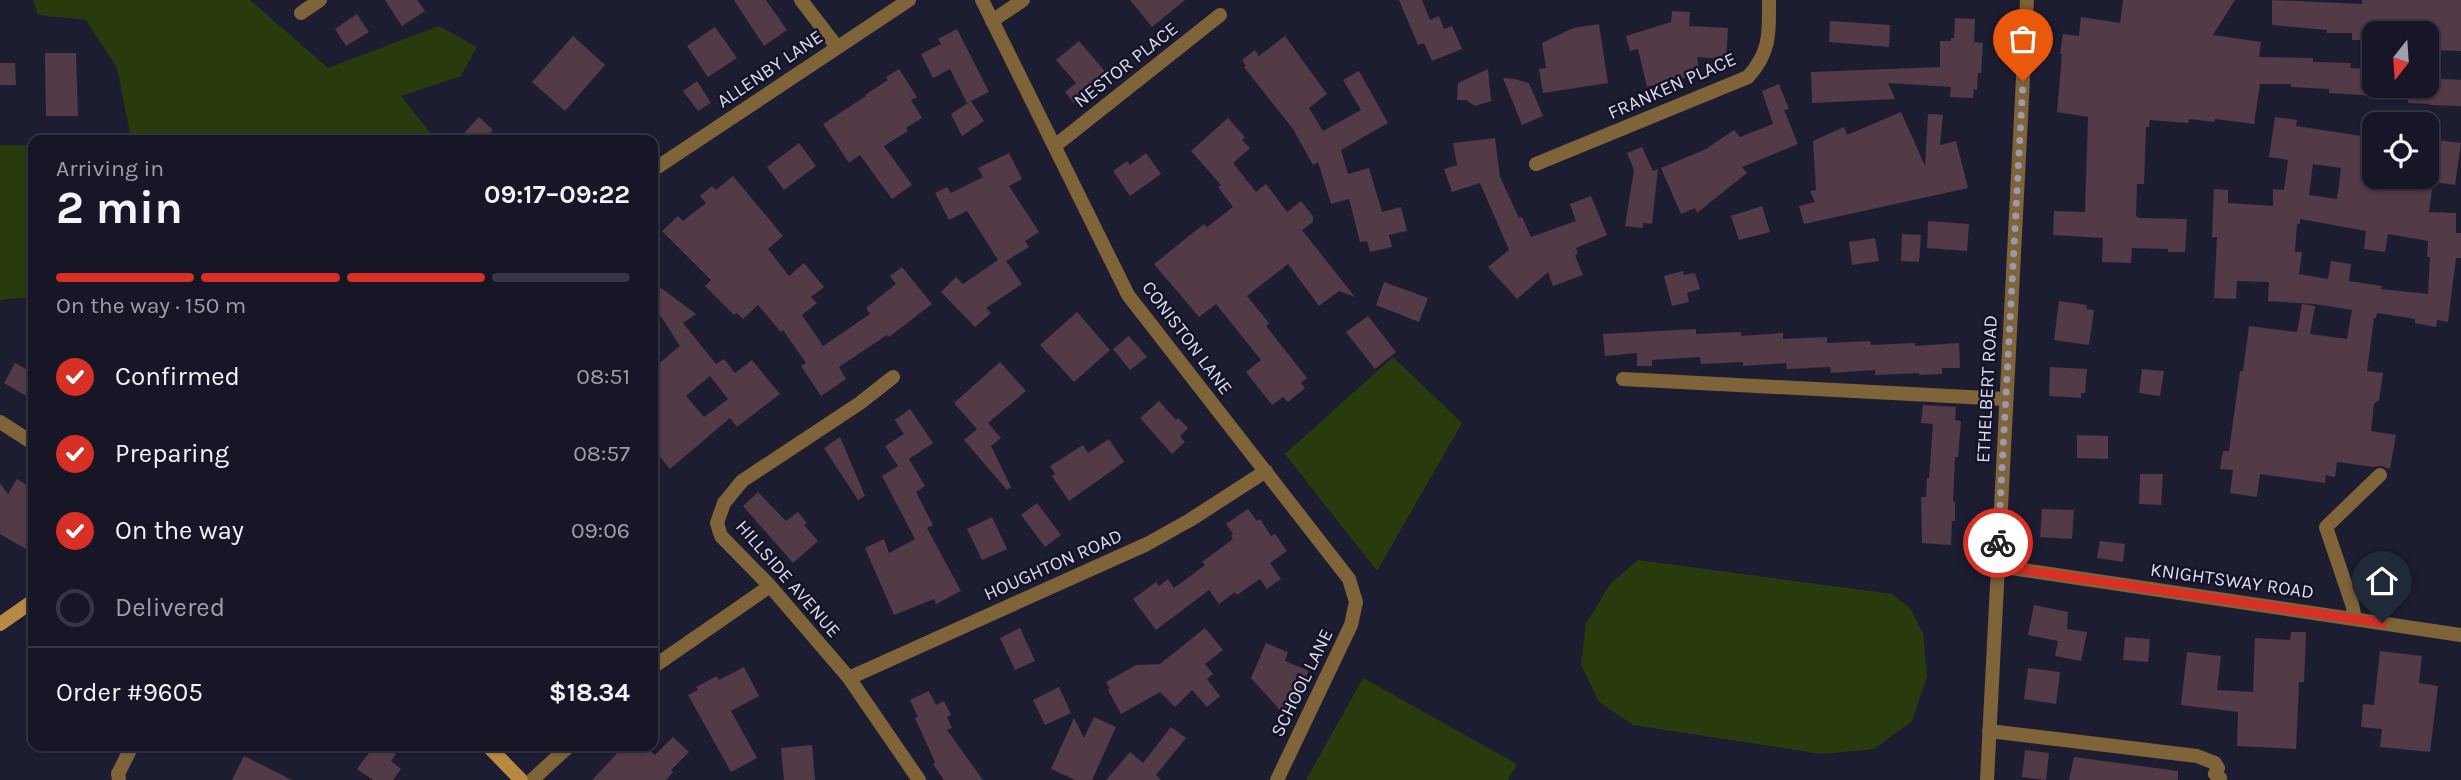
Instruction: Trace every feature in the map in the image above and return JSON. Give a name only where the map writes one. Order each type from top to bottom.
[{"type":"main road","points":[[0,624],[28,604]]},
{"type":"main road","points":[[493,751],[522,780]]},
{"type":"street","points":[[301,13],[320,0]]},
{"type":"street","points":[[801,0],[837,47]]},
{"type":"street","name":"ALLENBY LANE","points":[[658,167],[908,0]]},
{"type":"street","name":"CONISTON LANE","points":[[982,0],[1128,295],[1349,579],[1356,602]]},
{"type":"street","points":[[992,21],[1023,0]]},
{"type":"street","name":"FRANKEN PLACE","points":[[1536,164],[1748,77],[1765,55],[1769,40],[1769,0]]},
{"type":"street","name":"ETHELBERT ROAD","points":[[1987,780],[2027,0]]},
{"type":"street","name":"NESTOR PLACE","points":[[1056,145],[1220,15]]},
{"type":"street","name":"HILLSIDE AVENUE","points":[[893,377],[860,403],[742,481],[724,503],[717,523],[721,536],[770,586],[849,678],[919,780]]},
{"type":"street","points":[[1623,379],[2006,399]]},
{"type":"street","points":[[0,422],[28,440]]},
{"type":"street","name":"HOUGHTON ROAD","points":[[849,678],[1147,544],[1266,471]]},
{"type":"street","points":[[2355,619],[2326,527],[2380,475]]},
{"type":"street","name":"KNIGHTSWAY ROAD","points":[[1997,566],[2461,635]]},
{"type":"street","points":[[658,664],[770,586]]},
{"type":"street","name":"SCHOOL LANE","points":[[1277,780],[1351,625],[1356,602]]},
{"type":"street","points":[[1989,731],[2197,756],[2215,763],[2218,768],[2215,774],[2219,780]]},
{"type":"street","points":[[118,780],[118,774],[130,751]]},
{"type":"street","points":[[533,780],[564,751]]},
{"type":"green space","points":[[33,0],[250,0],[328,68],[439,26],[477,47],[461,76],[401,96],[432,135],[124,135],[130,133],[117,68],[86,20],[38,15]]},
{"type":"green space","points":[[0,145],[28,145],[28,297],[0,300]]},
{"type":"green space","points":[[1393,357],[1462,423],[1377,571],[1285,454]]},
{"type":"green space","points":[[1638,560],[1892,594],[1909,607],[1923,633],[1927,677],[1912,721],[1874,749],[1822,754],[1633,725],[1599,702],[1581,665],[1586,624],[1610,584]]},
{"type":"green space","points":[[1363,678],[1517,764],[1508,780],[1306,780]]},
{"type":"building","points":[[385,0],[417,0],[425,11],[402,26]]},
{"type":"building","points":[[734,0],[766,0],[787,30],[764,46]]},
{"type":"building","points":[[1130,0],[1185,0],[1152,27]]},
{"type":"building","points":[[1399,0],[1422,0],[1430,20],[1439,16],[1444,29],[1452,26],[1462,49],[1432,61],[1424,43],[1418,45]]},
{"type":"building","points":[[2123,0],[2235,0],[2213,35],[2261,42],[2259,57],[2313,58],[2313,62],[2351,63],[2350,68],[2362,68],[2362,95],[2329,93],[2329,89],[2291,87],[2291,84],[2260,84],[2254,124],[2215,119],[2214,122],[2189,119],[2188,123],[2150,120],[2149,127],[2146,127],[2144,184],[2137,184],[2136,216],[2187,219],[2185,252],[2132,248],[2131,263],[2102,262],[2103,238],[2053,235],[2054,211],[2085,212],[2088,117],[2057,112],[2060,54],[2063,34],[2079,36],[2081,17],[2120,23]]},
{"type":"building","points":[[2272,0],[2362,4],[2362,0],[2461,0],[2461,51],[2440,50],[2440,21],[2362,21],[2362,40],[2352,40],[2352,33],[2327,33],[2327,30],[2272,25]]},
{"type":"building","points":[[1672,11],[1690,12],[1689,26],[1728,28],[1726,59],[1697,57],[1700,74],[1647,87],[1638,49],[1630,51],[1626,36],[1671,22]]},
{"type":"building","points":[[357,14],[369,32],[346,46],[335,29]]},
{"type":"building","points":[[1955,18],[1975,19],[1974,42],[1983,43],[1981,73],[1978,73],[1977,90],[1974,89],[1973,98],[1950,97],[1951,87],[1888,83],[1895,99],[1812,103],[1811,72],[1940,67],[1940,41],[1951,41],[1951,38],[1954,38]]},
{"type":"building","points":[[1830,21],[1890,25],[1889,47],[1829,42]]},
{"type":"building","points":[[1599,24],[1608,83],[1543,93],[1539,69],[1546,68],[1542,43],[1573,28]]},
{"type":"building","points":[[715,27],[737,58],[708,77],[687,46]]},
{"type":"building","points":[[957,29],[989,92],[967,103],[950,69],[933,78],[921,54],[941,44],[938,39]]},
{"type":"building","points":[[573,36],[605,65],[565,111],[532,82]]},
{"type":"building","points":[[1285,36],[1327,94],[1309,108],[1323,131],[1361,110],[1343,80],[1359,71],[1388,123],[1341,150],[1348,174],[1369,168],[1382,212],[1401,207],[1407,231],[1389,235],[1392,247],[1370,252],[1367,241],[1360,242],[1349,199],[1331,204],[1318,162],[1313,165],[1293,129],[1244,67],[1246,66],[1242,60],[1255,50],[1259,56]]},
{"type":"building","points":[[1079,41],[1108,75],[1074,103],[1065,92],[1076,83],[1056,60]]},
{"type":"building","points":[[45,53],[76,53],[78,116],[46,116]]},
{"type":"building","points":[[0,63],[15,63],[16,85],[0,85]]},
{"type":"building","points":[[899,69],[917,97],[911,100],[922,118],[906,128],[908,131],[884,146],[912,185],[892,199],[860,155],[849,163],[823,124],[866,96]]},
{"type":"building","points":[[1488,69],[1491,101],[1475,106],[1466,100],[1457,100],[1458,83]]},
{"type":"building","points":[[1503,78],[1529,83],[1543,116],[1522,125]]},
{"type":"building","points":[[2440,79],[2461,80],[2461,106],[2391,100],[2440,98]]},
{"type":"building","points":[[697,81],[711,103],[698,111],[683,91]]},
{"type":"building","points":[[1779,84],[1789,109],[1784,110],[1798,144],[1742,167],[1747,173],[1697,213],[1695,208],[1681,214],[1661,168],[1706,149],[1734,130],[1740,137],[1773,124],[1762,91]]},
{"type":"building","points":[[971,101],[984,121],[962,136],[951,114]]},
{"type":"building","points":[[1901,112],[1925,166],[1928,114],[1943,115],[1940,145],[1956,141],[1968,188],[1804,224],[1799,206],[1815,202],[1810,191],[1816,190],[1813,141],[1844,127],[1847,135]]},
{"type":"building","points":[[479,117],[493,130],[488,135],[463,135]]},
{"type":"building","points":[[2275,117],[2297,120],[2296,126],[2362,136],[2362,189],[2432,189],[2429,212],[2456,213],[2456,233],[2461,233],[2461,258],[2456,258],[2448,322],[2437,320],[2436,327],[2415,323],[2415,319],[2377,313],[2374,318],[2367,371],[2383,373],[2379,400],[2374,404],[2371,431],[2396,435],[2390,469],[2337,462],[2335,477],[2326,475],[2325,483],[2260,474],[2257,497],[2230,493],[2233,470],[2220,469],[2223,451],[2229,451],[2249,326],[2297,332],[2302,304],[2315,306],[2310,334],[2347,339],[2352,310],[2315,304],[2268,301],[2269,282],[2237,281],[2236,299],[2214,298],[2217,237],[2212,237],[2214,189],[2228,190],[2228,203],[2273,206],[2273,189],[2284,190],[2288,160],[2269,157]],"holes":[[[2313,164],[2341,168],[2337,199],[2309,195]],[[2300,219],[2366,231],[2364,249],[2385,252],[2388,234],[2428,241],[2428,294],[2381,289],[2382,286],[2349,281],[2351,264],[2331,261],[2328,279],[2299,274],[2302,252],[2295,252],[2297,224],[2300,224]]]},
{"type":"building","points":[[1228,118],[1245,137],[1242,140],[1250,148],[1233,163],[1256,192],[1266,184],[1287,212],[1301,201],[1313,216],[1313,222],[1302,230],[1355,297],[1339,291],[1319,306],[1288,264],[1247,296],[1269,323],[1266,326],[1307,378],[1301,383],[1305,388],[1288,402],[1283,397],[1272,405],[1246,372],[1261,360],[1216,304],[1199,317],[1154,264],[1204,224],[1207,227],[1233,207],[1218,187],[1221,185],[1191,151]]},
{"type":"building","points":[[1495,138],[1500,177],[1531,237],[1576,221],[1570,204],[1591,196],[1607,235],[1576,248],[1578,254],[1575,255],[1583,275],[1553,286],[1548,272],[1517,299],[1488,267],[1509,250],[1480,183],[1452,192],[1444,169],[1457,165],[1453,143]]},
{"type":"building","points":[[2439,140],[2461,143],[2455,185],[2439,183]]},
{"type":"building","points":[[799,143],[816,166],[784,190],[767,167]]},
{"type":"building","points":[[1642,147],[1653,171],[1658,169],[1652,224],[1643,223],[1643,228],[1625,226],[1634,170],[1627,153]]},
{"type":"building","points":[[1009,153],[1022,179],[1009,186],[1039,232],[1025,241],[1029,247],[1006,261],[1022,284],[986,308],[991,313],[975,327],[941,292],[956,277],[963,284],[998,260],[967,211],[949,220],[935,193],[947,187],[951,193],[983,177],[978,168]]},
{"type":"building","points":[[1146,153],[1161,174],[1130,196],[1113,171],[1127,161],[1130,165]]},
{"type":"building","points":[[733,176],[783,236],[768,249],[789,276],[804,263],[824,287],[811,297],[817,303],[802,315],[823,346],[870,314],[866,308],[896,284],[890,276],[902,267],[932,304],[889,337],[887,335],[839,367],[846,379],[821,396],[801,366],[806,363],[783,330],[781,332],[758,305],[743,319],[737,313],[734,315],[705,286],[711,280],[662,231],[678,216],[683,221],[706,203],[700,196],[712,186],[716,190]]},
{"type":"building","points":[[1762,206],[1770,232],[1739,240],[1731,216]]},
{"type":"building","points":[[1928,221],[1969,224],[1967,251],[1927,248]]},
{"type":"building","points":[[1902,234],[1921,235],[1919,262],[1901,261]]},
{"type":"building","points":[[1875,238],[1879,261],[1852,265],[1849,242]]},
{"type":"building","points":[[1683,271],[1684,275],[1695,273],[1700,289],[1687,293],[1689,302],[1672,306],[1664,276]]},
{"type":"building","points":[[1384,282],[1428,298],[1419,322],[1376,305]]},
{"type":"building","points":[[658,286],[696,314],[683,323],[716,364],[724,359],[735,373],[752,360],[780,394],[737,427],[730,418],[670,469],[658,455],[658,364],[680,346],[658,312]],"holes":[[[710,376],[728,399],[704,417],[686,396]]]},
{"type":"building","points":[[2059,301],[2087,305],[2086,309],[2094,310],[2089,345],[2054,340]]},
{"type":"building","points":[[1077,312],[1110,350],[1074,382],[1040,345]]},
{"type":"building","points":[[1368,316],[1396,352],[1375,369],[1346,332]]},
{"type":"building","points":[[1696,329],[1696,334],[1741,332],[1741,336],[1783,333],[1783,339],[1827,337],[1827,343],[1870,341],[1871,345],[1915,343],[1915,346],[1959,343],[1960,368],[1942,368],[1942,374],[1875,375],[1875,370],[1831,373],[1830,367],[1787,369],[1786,363],[1743,366],[1743,362],[1701,364],[1700,357],[1652,360],[1652,366],[1637,366],[1637,353],[1605,356],[1603,334]]},
{"type":"building","points":[[1129,336],[1147,357],[1130,370],[1113,349]]},
{"type":"building","points":[[1000,362],[1026,391],[988,423],[1001,438],[991,446],[1011,487],[1007,490],[964,440],[977,429],[954,403]]},
{"type":"building","points":[[15,363],[28,370],[28,397],[4,383]]},
{"type":"building","points":[[2050,367],[2087,369],[2085,393],[2081,393],[2081,398],[2049,396]]},
{"type":"building","points":[[2142,369],[2164,371],[2160,396],[2139,393]]},
{"type":"building","points":[[1159,401],[1176,420],[1178,418],[1188,428],[1180,436],[1185,442],[1172,454],[1140,418]]},
{"type":"building","points":[[1923,405],[1956,407],[1955,420],[1961,421],[1958,457],[1955,457],[1955,521],[1952,521],[1951,545],[1922,543],[1921,497],[1926,497],[1933,424],[1921,423]]},
{"type":"building","points":[[910,409],[933,443],[909,459],[925,486],[916,492],[933,525],[927,528],[961,591],[936,604],[934,599],[894,615],[865,548],[884,539],[889,553],[915,539],[882,476],[898,466],[885,446],[904,434],[895,420]]},
{"type":"building","points":[[2077,435],[2108,436],[2108,459],[2077,458]]},
{"type":"building","points":[[840,437],[865,496],[858,500],[824,448]]},
{"type":"building","points":[[1109,439],[1124,462],[1069,501],[1052,476],[1055,474],[1050,466],[1083,445],[1088,453]]},
{"type":"building","points":[[2140,474],[2163,474],[2161,505],[2139,504]]},
{"type":"building","points":[[17,479],[28,486],[28,550],[0,534],[0,483],[8,494]]},
{"type":"building","points":[[758,492],[786,521],[798,512],[807,523],[804,525],[818,541],[793,563],[743,506]]},
{"type":"building","points":[[1037,503],[1061,535],[1045,547],[1021,515]]},
{"type":"building","points":[[1248,509],[1257,521],[1260,519],[1271,536],[1275,534],[1287,551],[1270,563],[1281,579],[1267,589],[1260,579],[1219,604],[1209,590],[1156,630],[1133,599],[1156,582],[1159,586],[1168,579],[1174,588],[1205,565],[1202,562],[1233,539],[1233,534],[1226,524]]},
{"type":"building","points":[[2042,509],[2074,510],[2072,539],[2040,537]]},
{"type":"building","points":[[992,517],[1007,549],[982,560],[967,529]]},
{"type":"building","points":[[2100,541],[2125,544],[2123,562],[2097,558]]},
{"type":"building","points":[[2034,605],[2068,612],[2067,629],[2087,632],[2081,661],[2055,656],[2058,641],[2028,635]]},
{"type":"building","points":[[1020,628],[1035,661],[1015,670],[1000,638]]},
{"type":"building","points":[[1205,628],[1223,650],[1205,664],[1213,674],[1207,679],[1220,696],[1207,707],[1192,690],[1175,707],[1160,692],[1121,714],[1106,682],[1136,665],[1160,664]]},
{"type":"building","points":[[2291,632],[2306,632],[2304,682],[2299,682],[2296,749],[2237,746],[2238,712],[2181,705],[2187,652],[2221,656],[2217,690],[2253,692],[2255,638],[2290,640]]},
{"type":"building","points":[[2125,637],[2150,639],[2148,662],[2123,660]]},
{"type":"building","points":[[1266,643],[1288,652],[1285,661],[1309,671],[1288,719],[1251,678]]},
{"type":"building","points":[[2380,651],[2422,656],[2419,683],[2438,686],[2430,752],[2380,747],[2382,729],[2361,727],[2363,704],[2374,705]]},
{"type":"building","points":[[744,667],[759,696],[731,711],[757,758],[731,772],[688,695],[698,690],[696,687],[717,676],[719,680]]},
{"type":"building","points":[[2028,668],[2060,672],[2056,704],[2024,699]]},
{"type":"building","points":[[1059,687],[1071,713],[1045,725],[1033,700]]},
{"type":"building","points":[[929,691],[936,705],[944,701],[951,715],[947,717],[952,728],[947,730],[983,780],[944,780],[933,764],[935,762],[910,700]]},
{"type":"building","points":[[1094,717],[1116,727],[1092,780],[1075,780],[1051,769],[1074,718],[1084,738]]},
{"type":"building","points":[[1171,727],[1186,738],[1156,775],[1161,780],[1106,780],[1130,752],[1143,763]]},
{"type":"building","points":[[673,737],[689,752],[671,770],[673,772],[666,780],[592,780],[619,751],[650,751],[655,755]]},
{"type":"building","points":[[812,745],[815,780],[784,780],[781,748]]},
{"type":"building","points":[[2025,750],[2049,753],[2046,780],[2022,777]]},
{"type":"building","points":[[370,751],[392,751],[396,754],[391,761],[401,769],[393,780],[373,780],[357,769]]},
{"type":"building","points":[[244,756],[292,780],[232,780]]},
{"type":"building","points":[[2074,757],[2178,771],[2178,780],[2069,780]]},
{"type":"way so far","points":[[1998,543],[2023,81]]},
{"type":"route","points":[[1998,543],[1997,566],[2382,623]]}]
